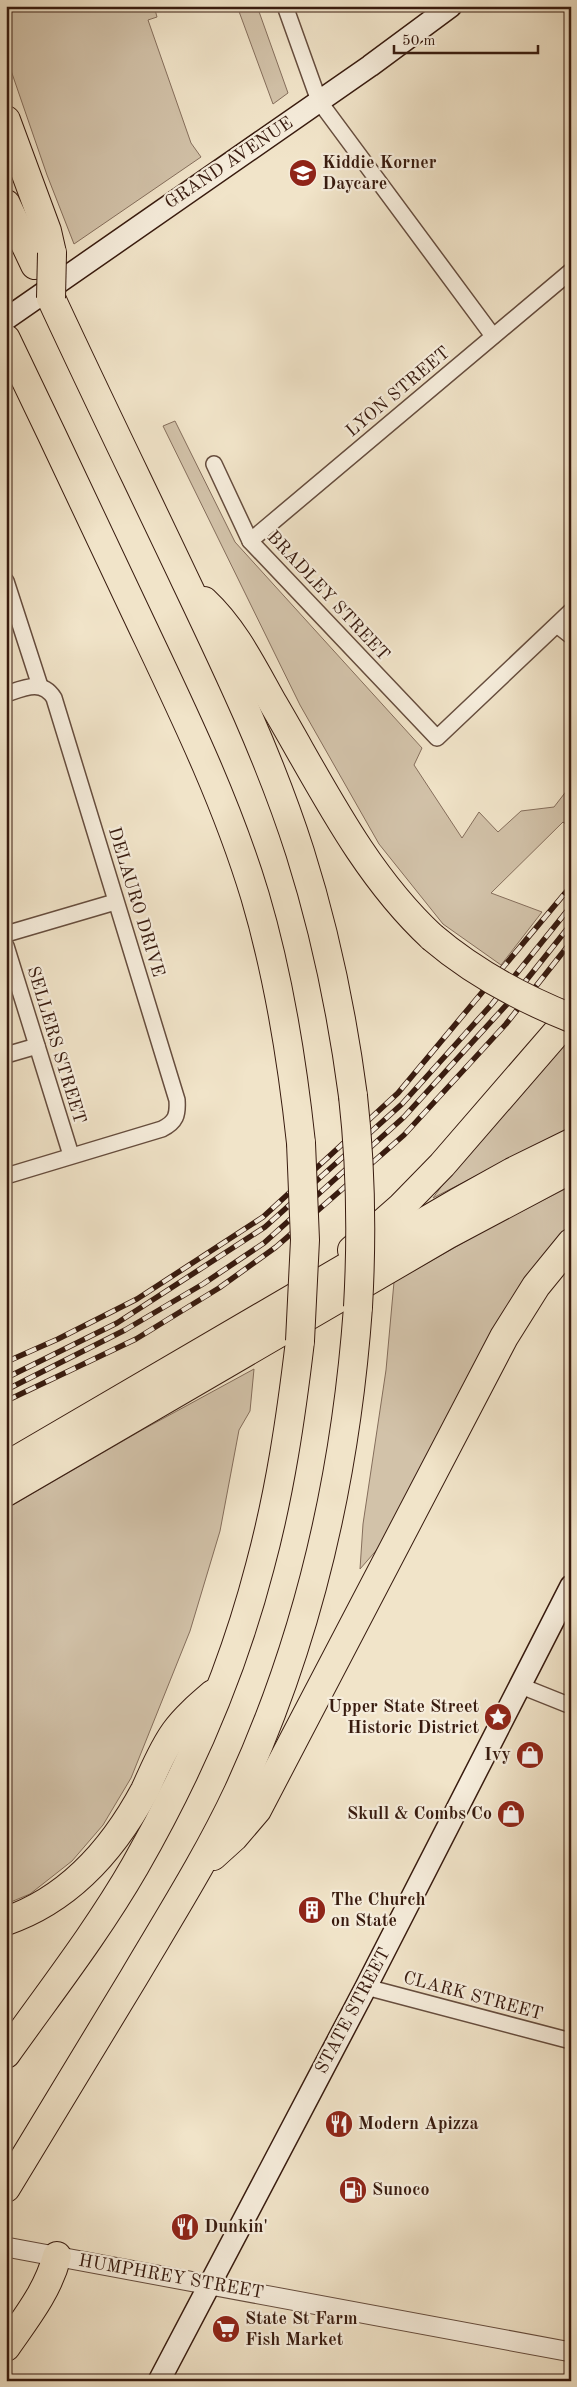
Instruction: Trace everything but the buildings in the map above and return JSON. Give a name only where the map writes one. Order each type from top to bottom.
[{"type":"highway","points":[[6,120],[47,231],[43,259]]},
{"type":"highway","points":[[6,204],[43,259],[56,309],[189,589],[260,744],[300,851],[330,964],[343,1029],[352,1096],[360,1218],[358,1307],[352,1380],[341,1457],[323,1546],[303,1621],[262,1736],[227,1814],[199,1868],[6,2188]]},
{"type":"highway","points":[[6,2054],[83,1945],[134,1866],[187,1764],[219,1688],[249,1605],[272,1517],[287,1440],[300,1341],[305,1240],[301,1143],[289,1043],[274,971],[255,896],[228,815],[190,725],[10,346]]},
{"type":"highway","points":[[189,589],[216,613],[234,634],[356,845],[391,893],[432,937],[482,974],[571,1017],[431,1176],[316,1285]]},
{"type":"highway","points":[[6,1466],[489,1185],[571,1143]]},
{"type":"highway","points":[[6,1492],[447,1235],[571,1169]]},
{"type":"highway","points":[[199,1868],[234,1837],[257,1810],[504,1337],[536,1286],[571,1244]]},
{"type":"highway","points":[[6,1921],[27,1913],[53,1898],[79,1878],[101,1856],[129,1817],[174,1732],[219,1688]]},
{"type":"highway","points":[[6,2348],[42,2296],[57,2256]]},
{"type":"main road","name":"GRAND AVENUE","points":[[6,319],[319,101],[451,6]]},
{"type":"main road","name":"STATE STREET","points":[[159,2381],[366,1987],[571,1586]]},
{"type":"street","points":[[284,6],[319,101],[493,336]]},
{"type":"street","name":"LYON STREET","points":[[250,541],[571,271]]},
{"type":"street","name":"BRADLEY STREET","points":[[214,464],[250,541],[437,738],[556,625]]},
{"type":"street","points":[[6,581],[40,686],[30,686],[6,694]]},
{"type":"street","points":[[571,611],[556,625],[571,636]]},
{"type":"street","name":"DELAURO DRIVE","points":[[40,686],[50,692],[60,714],[115,902],[177,1100],[178,1115],[171,1124],[162,1129],[71,1156]]},
{"type":"street","points":[[6,934],[115,902]]},
{"type":"street","name":"SELLERS STREET","points":[[6,946],[71,1156]]},
{"type":"street","points":[[6,1055],[37,1046]]},
{"type":"street","points":[[6,1176],[71,1156]]},
{"type":"street","points":[[521,1686],[571,1706]]},
{"type":"street","name":"CLARK STREET","points":[[366,1987],[571,2041]]},
{"type":"street","name":"HUMPHREY STREET","points":[[6,2247],[571,2352]]},
{"type":"shaded area","points":[[6,6],[154,6],[157,17],[148,20],[191,143],[201,157],[74,244],[47,175],[6,56]]},
{"type":"shaded area","points":[[237,6],[257,6],[288,93],[273,104]]},
{"type":"shaded area","points":[[175,421],[235,542],[422,748],[414,765],[462,838],[479,812],[498,832],[521,811],[554,807],[571,785],[571,828],[563,822],[491,893],[542,912],[501,965],[443,924],[379,844],[300,705],[163,426]]},
{"type":"shaded area","points":[[571,1033],[571,1130],[538,1144],[433,1198],[474,1141]]},
{"type":"shaded area","points":[[571,1186],[571,1231],[381,1545],[360,1569],[363,1524],[386,1370],[394,1282],[489,1228]]},
{"type":"shaded area","points":[[254,1369],[250,1411],[239,1430],[220,1531],[190,1631],[131,1778],[103,1825],[72,1861],[30,1894],[6,1904],[6,1509],[142,1430]]},
{"type":"railway","points":[[6,1362],[58,1339],[137,1299],[263,1217],[398,1093],[571,886]]},
{"type":"railway","points":[[6,1378],[117,1323],[265,1227],[402,1104],[492,1004],[571,906]]},
{"type":"railway","points":[[6,1390],[125,1330],[203,1284],[264,1243],[404,1117],[509,1002],[571,924]]},
{"type":"railway","points":[[6,1401],[136,1339],[219,1288],[276,1247],[404,1135],[506,1024],[571,942]]},
{"type":"place","name":"Kiddie Korner Daycare","points":[[303,173]]},
{"type":"place","name":"Upper State Street Historic District","points":[[498,1717]]},
{"type":"place","name":"Ivy","points":[[530,1755]]},
{"type":"place","name":"Skull & Combs Co","points":[[511,1814]]},
{"type":"place","name":"The Church on State","points":[[312,1910]]},
{"type":"place","name":"Modern Apizza","points":[[339,2124]]},
{"type":"place","name":"Sunoco","points":[[353,2190]]},
{"type":"place","name":"Dunkin'","points":[[185,2227]]},
{"type":"place","name":"State St Farm Fish Market","points":[[226,2329]]}]
